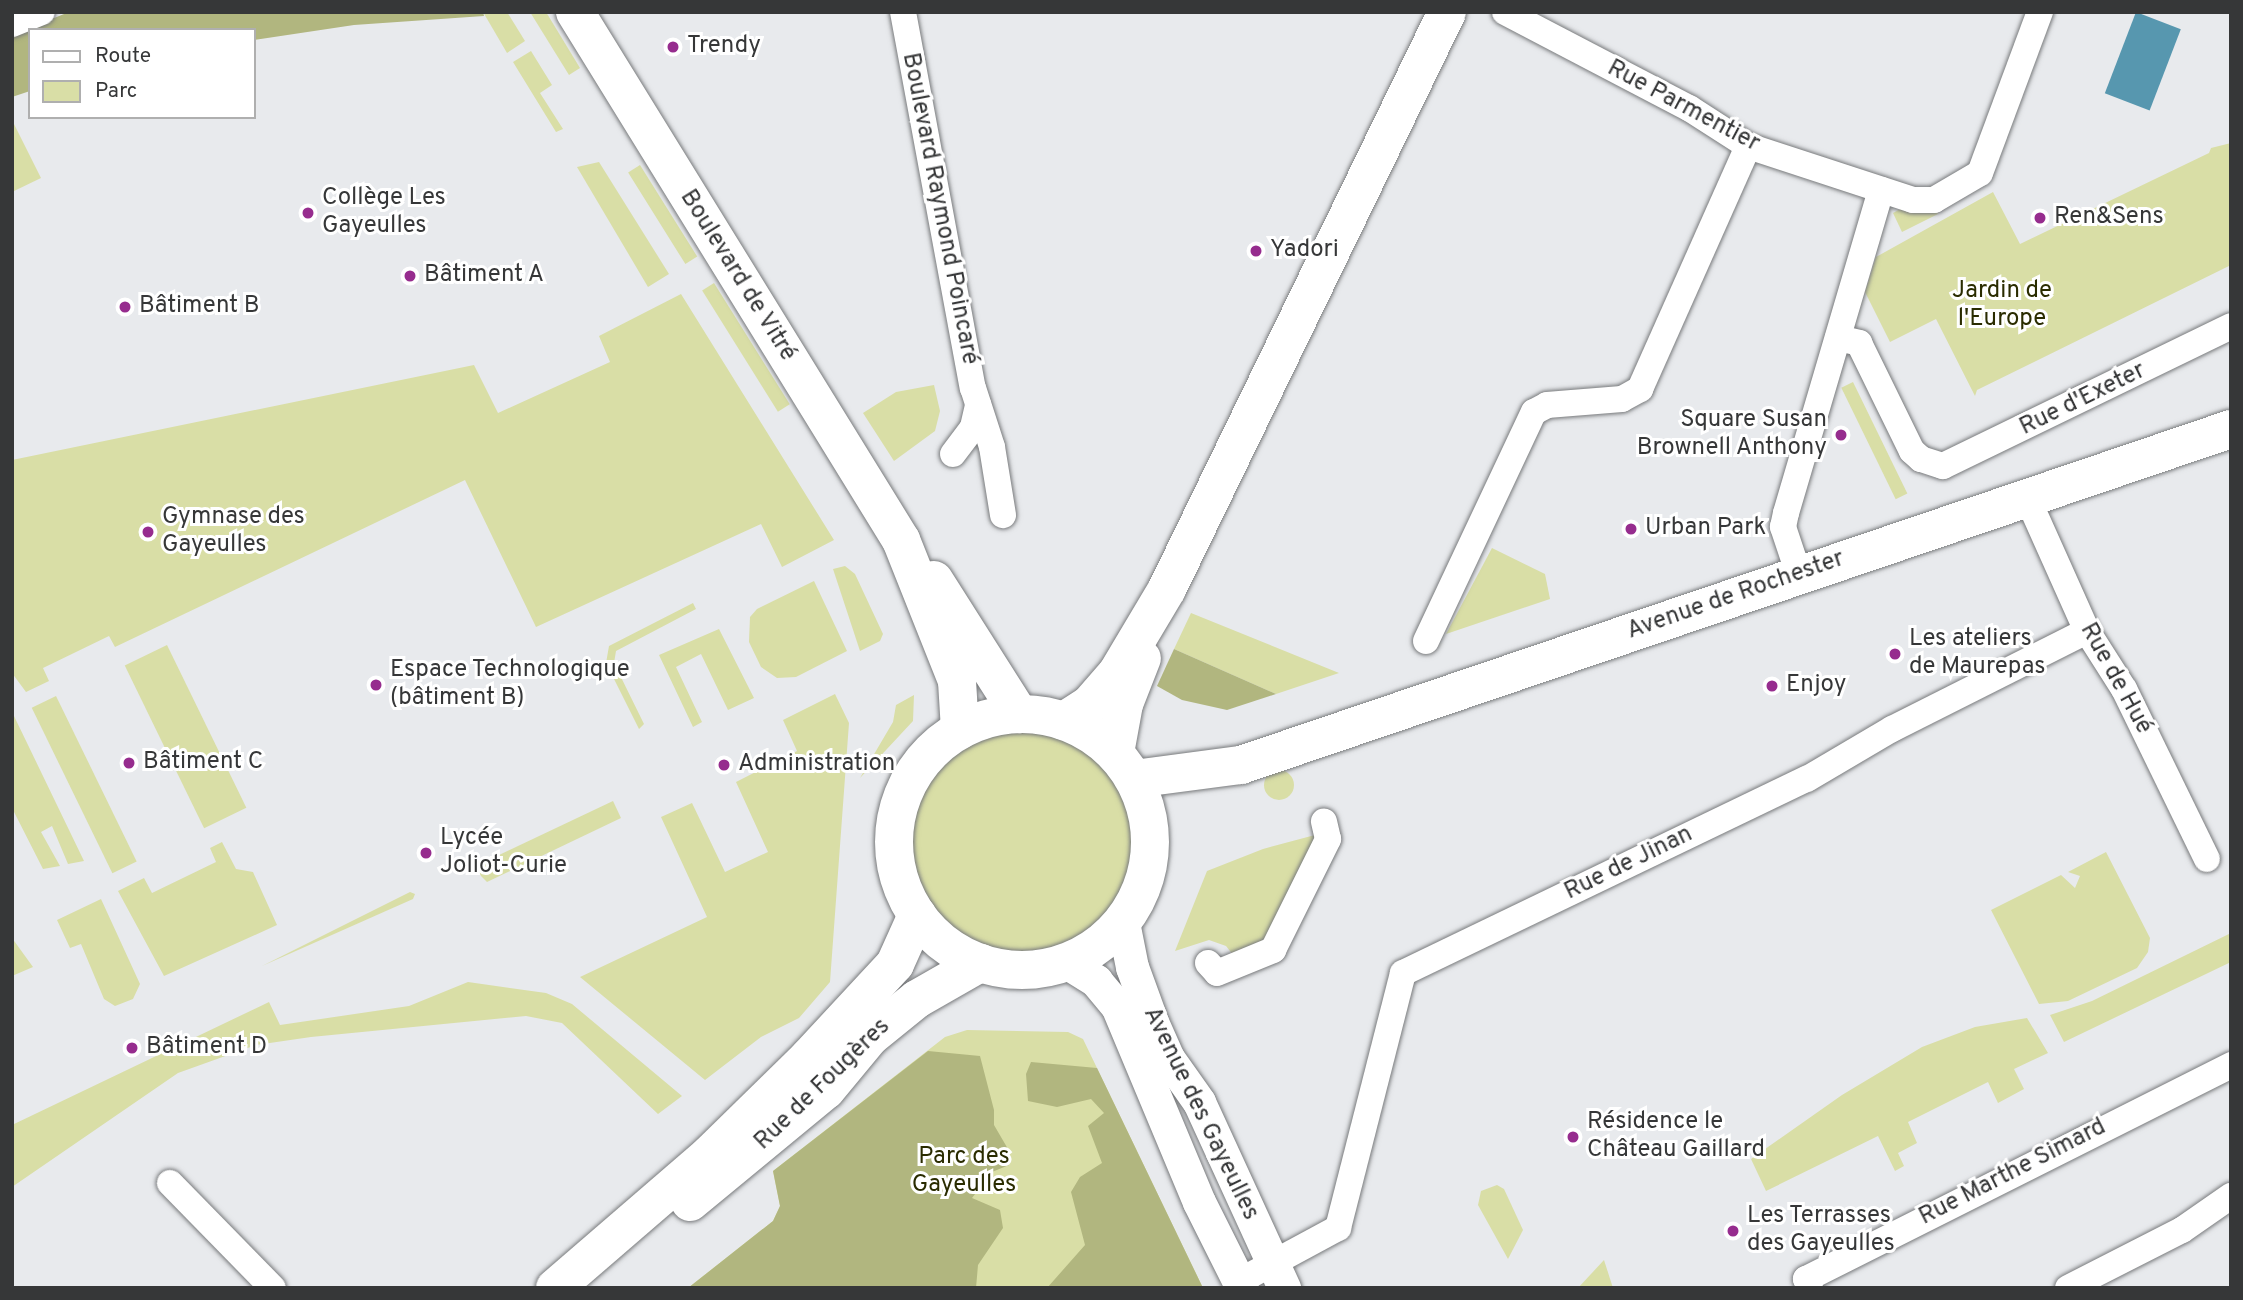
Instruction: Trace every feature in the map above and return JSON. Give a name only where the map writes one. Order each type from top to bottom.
[{"type":"main road","name":"Boulevard de Vitré","points":[[575,12],[901,540],[957,681],[960,730]]},
{"type":"main road","points":[[1063,721],[1090,704],[1118,673],[1167,589],[1447,12]]},
{"type":"main road","name":"Avenue de Rochester","points":[[1149,824],[1173,801],[1241,765],[2231,429]]},
{"type":"main road","name":"Boulevard de Vitré","points":[[901,540],[917,552],[1019,714]]},
{"type":"main road","points":[[1125,766],[1063,721],[1019,714],[960,730],[923,760],[898,814],[894,849],[898,872],[917,915],[935,936],[980,963],[1038,969],[1066,962],[1097,945],[1122,922],[1143,886],[1149,824],[1125,766],[1124,704],[1167,589]]},
{"type":"main road","name":"Avenue de Rochester","points":[[1125,766],[1241,765]]},
{"type":"main road","name":"Rue de Fougères","points":[[597,1255],[710,1154],[895,964],[917,915]]},
{"type":"main road","name":"Rue de Fougères","points":[[597,1255],[671,1215],[722,1180],[825,1090],[870,1037],[917,999],[980,963]]},
{"type":"main road","points":[[555,1288],[597,1255]]},
{"type":"street","points":[[12,24],[42,12]]},
{"type":"street","name":"Boulevard Raymond Poincaré","points":[[903,12],[978,405],[992,447],[1003,515]]},
{"type":"street","name":"Rue Parmentier","points":[[1505,12],[1689,108],[1748,146],[1913,200],[1943,197],[1980,173],[2040,12]]},
{"type":"street","points":[[1426,641],[1534,412],[1548,405],[1622,399],[1640,389],[1748,146]]},
{"type":"street","points":[[1799,575],[1783,527],[1881,190]]},
{"type":"street","name":"Rue d'Exeter","points":[[1838,338],[1859,343],[1912,451],[1932,464],[1956,463],[2231,326]]},
{"type":"street","points":[[953,454],[973,427],[978,405]]},
{"type":"street","name":"Rue de Hué","points":[[2027,497],[2087,631],[2124,689],[2207,859]]},
{"type":"street","name":"Rue de Jinan","points":[[1338,1228],[1403,973],[1807,779],[1892,729],[2087,631]]},
{"type":"street","points":[[1208,963],[1217,973],[1273,950],[1328,839],[1324,821]]},
{"type":"street","name":"Avenue des Gayeulles","points":[[1122,922],[1132,967],[1152,1022],[1168,1058],[1199,1102],[1278,1276]]},
{"type":"street","name":"Avenue des Gayeulles","points":[[1066,962],[1096,981],[1117,1006],[1240,1285],[1278,1276],[1338,1228]]},
{"type":"street","name":"Rue Marthe Simard","points":[[1810,1288],[1806,1279],[2231,1065]]},
{"type":"street","points":[[170,1183],[273,1288]]},
{"type":"street","points":[[2068,1288],[2182,1230],[2231,1196]]},
{"type":"green space","points":[[69,12],[483,12],[484,16],[354,25],[256,40],[256,28],[29,28]]},
{"type":"green space","points":[[483,12],[507,12],[525,41],[507,53]]},
{"type":"green space","points":[[530,12],[546,12],[580,68],[569,75]]},
{"type":"green space","points":[[28,29],[28,92],[12,97],[12,35]]},
{"type":"green space","points":[[531,51],[552,85],[540,93],[563,129],[556,132],[513,62]]},
{"type":"green space","points":[[12,120],[41,178],[12,192]]},
{"type":"green space","name":"Jardin de l'Europe","points":[[2231,143],[2231,265],[1977,390],[1975,396],[1936,319],[1890,342],[1865,292],[1876,257],[1993,192],[2020,244],[2209,153],[2211,148]]},
{"type":"green space","points":[[599,162],[669,274],[648,287],[577,167]]},
{"type":"green space","points":[[640,165],[697,257],[685,264],[628,172]]},
{"type":"green space","points":[[1906,206],[1935,208],[1938,214],[1902,232],[1893,213]]},
{"type":"green space","points":[[714,283],[790,404],[778,412],[702,290]]},
{"type":"green space","points":[[681,294],[834,540],[782,567],[761,524],[536,627],[465,480],[115,647],[109,636],[43,668],[49,681],[26,692],[12,673],[12,460],[474,365],[498,413],[610,362],[599,336]]},
{"type":"green space","points":[[1853,382],[1907,493],[1896,499],[1841,388]]},
{"type":"green space","points":[[934,385],[940,411],[935,431],[894,461],[863,413],[896,392]]},
{"type":"green space","points":[[1492,548],[1545,574],[1550,599],[1446,634]]},
{"type":"green space","points":[[845,566],[855,574],[883,634],[880,641],[860,651],[833,569]]},
{"type":"green space","points":[[814,581],[847,651],[796,677],[777,678],[761,667],[749,642],[750,617],[757,609]]},
{"type":"green space","points":[[693,603],[696,609],[616,651],[614,663],[644,724],[639,729],[606,663],[609,646]]},
{"type":"green space","points":[[1191,613],[1339,673],[1276,694],[1174,649]]},
{"type":"green space","points":[[719,629],[754,698],[728,710],[701,654],[676,667],[702,722],[693,727],[659,655]]},
{"type":"green space","points":[[167,645],[246,808],[204,828],[125,666]]},
{"type":"green space","points":[[1174,649],[1276,694],[1227,710],[1182,700],[1157,686]]},
{"type":"green space","points":[[835,694],[849,723],[830,982],[799,1018],[761,1037],[705,1080],[580,977],[707,917],[661,817],[692,803],[725,872],[768,852],[736,782],[797,751],[783,720]]},
{"type":"green space","points":[[914,695],[913,721],[860,778],[893,722],[896,705]]},
{"type":"green space","points":[[56,696],[137,861],[112,873],[32,708]]},
{"type":"green space","points":[[14,716],[84,861],[68,864],[52,826],[41,832],[60,866],[43,869],[12,808]]},
{"type":"green space","points":[[1012,726],[1034,726],[1078,739],[1097,752],[1113,768],[1126,787],[1134,808],[1139,842],[1137,865],[1126,897],[1113,916],[1097,932],[1078,945],[1057,953],[1034,958],[1012,958],[968,945],[949,932],[933,916],[920,897],[912,876],[907,853],[907,831],[920,787],[933,768],[949,752],[968,739],[989,731]]},
{"type":"green space","points":[[1279,770],[1290,774],[1294,785],[1290,796],[1279,800],[1268,796],[1264,785],[1268,774]]},
{"type":"green space","points":[[613,801],[621,818],[487,882],[481,876],[476,866]]},
{"type":"green space","points":[[1315,835],[1316,843],[1267,943],[1234,956],[1226,946],[1209,940],[1175,951],[1207,871],[1263,849]]},
{"type":"green space","points":[[222,842],[236,869],[253,872],[277,925],[164,976],[118,891],[144,878],[152,893],[216,862],[210,848]]},
{"type":"green space","points":[[2106,852],[2150,938],[2148,952],[2137,968],[2068,1001],[2039,1004],[1991,910],[2061,875],[2075,888],[2080,876],[2068,872]]},
{"type":"green space","points":[[410,892],[415,894],[413,899],[262,966]]},
{"type":"green space","points":[[101,899],[140,984],[133,999],[115,1006],[104,999],[81,944],[70,948],[57,920]]},
{"type":"green space","points":[[2231,933],[2231,962],[2064,1042],[2050,1015],[2092,1001]]},
{"type":"green space","points":[[12,938],[33,967],[12,976]]},
{"type":"green space","points":[[468,982],[546,993],[572,1004],[682,1096],[658,1114],[562,1023],[526,1016],[311,1037],[256,1045],[178,1073],[12,1187],[12,1125],[269,1002],[280,1025],[409,1006]]},
{"type":"green space","points":[[2027,1018],[2048,1053],[2014,1069],[2024,1089],[1998,1103],[1988,1082],[1908,1122],[1917,1143],[1898,1153],[1904,1166],[1895,1171],[1878,1136],[1766,1191],[1751,1159],[1842,1095],[1922,1047],[1975,1027]]},
{"type":"green space","name":"Parc des Gayeulles","points":[[967,1030],[1068,1032],[1083,1039],[1203,1288],[688,1288],[773,1221],[780,1206],[773,1171],[945,1037]]},
{"type":"green space","points":[[928,1051],[980,1056],[994,1110],[994,1125],[1008,1149],[1009,1165],[992,1172],[972,1198],[1000,1210],[1003,1228],[978,1265],[976,1288],[688,1288],[773,1221],[780,1206],[773,1171]]},
{"type":"green space","points":[[1031,1062],[1097,1068],[1203,1288],[1047,1288],[1085,1245],[1071,1192],[1080,1177],[1102,1163],[1088,1126],[1104,1113],[1091,1099],[1057,1107],[1028,1101],[1026,1074]]},
{"type":"green space","points":[[1497,1185],[1504,1189],[1523,1230],[1508,1259],[1478,1205],[1481,1191]]},
{"type":"green space","points":[[1604,1260],[1613,1288],[1578,1288]]},
{"type":"water","points":[[2136,12],[2181,29],[2150,110],[2105,93]]},
{"type":"place","name":"Trendy","points":[[673,47]]},
{"type":"place","name":"Collège Les Gayeulles","points":[[308,213]]},
{"type":"place","name":"Ren&Sens","points":[[2040,218]]},
{"type":"place","name":"Yadori","points":[[1256,251]]},
{"type":"place","name":"Bâtiment A","points":[[410,276]]},
{"type":"place","name":"Bâtiment B","points":[[125,307]]},
{"type":"place","name":"Square Susan Brownell Anthony","points":[[1841,435]]},
{"type":"place","name":"Urban Park","points":[[1631,529]]},
{"type":"place","name":"Gymnase des Gayeulles","points":[[148,532]]},
{"type":"place","name":"Les ateliers de Maurepas","points":[[1895,654]]},
{"type":"place","name":"Espace Technologique (bâtiment B)","points":[[376,685]]},
{"type":"place","name":"Enjoy","points":[[1772,686]]},
{"type":"place","name":"Bâtiment C","points":[[129,763]]},
{"type":"place","name":"Administration","points":[[724,765]]},
{"type":"place","name":"Lycée Joliot-Curie","points":[[426,853]]},
{"type":"place","name":"Bâtiment D","points":[[132,1048]]},
{"type":"place","name":"Résidence le Château Gaillard","points":[[1573,1137]]},
{"type":"place","name":"Les Terrasses des Gayeulles","points":[[1733,1231]]}]
